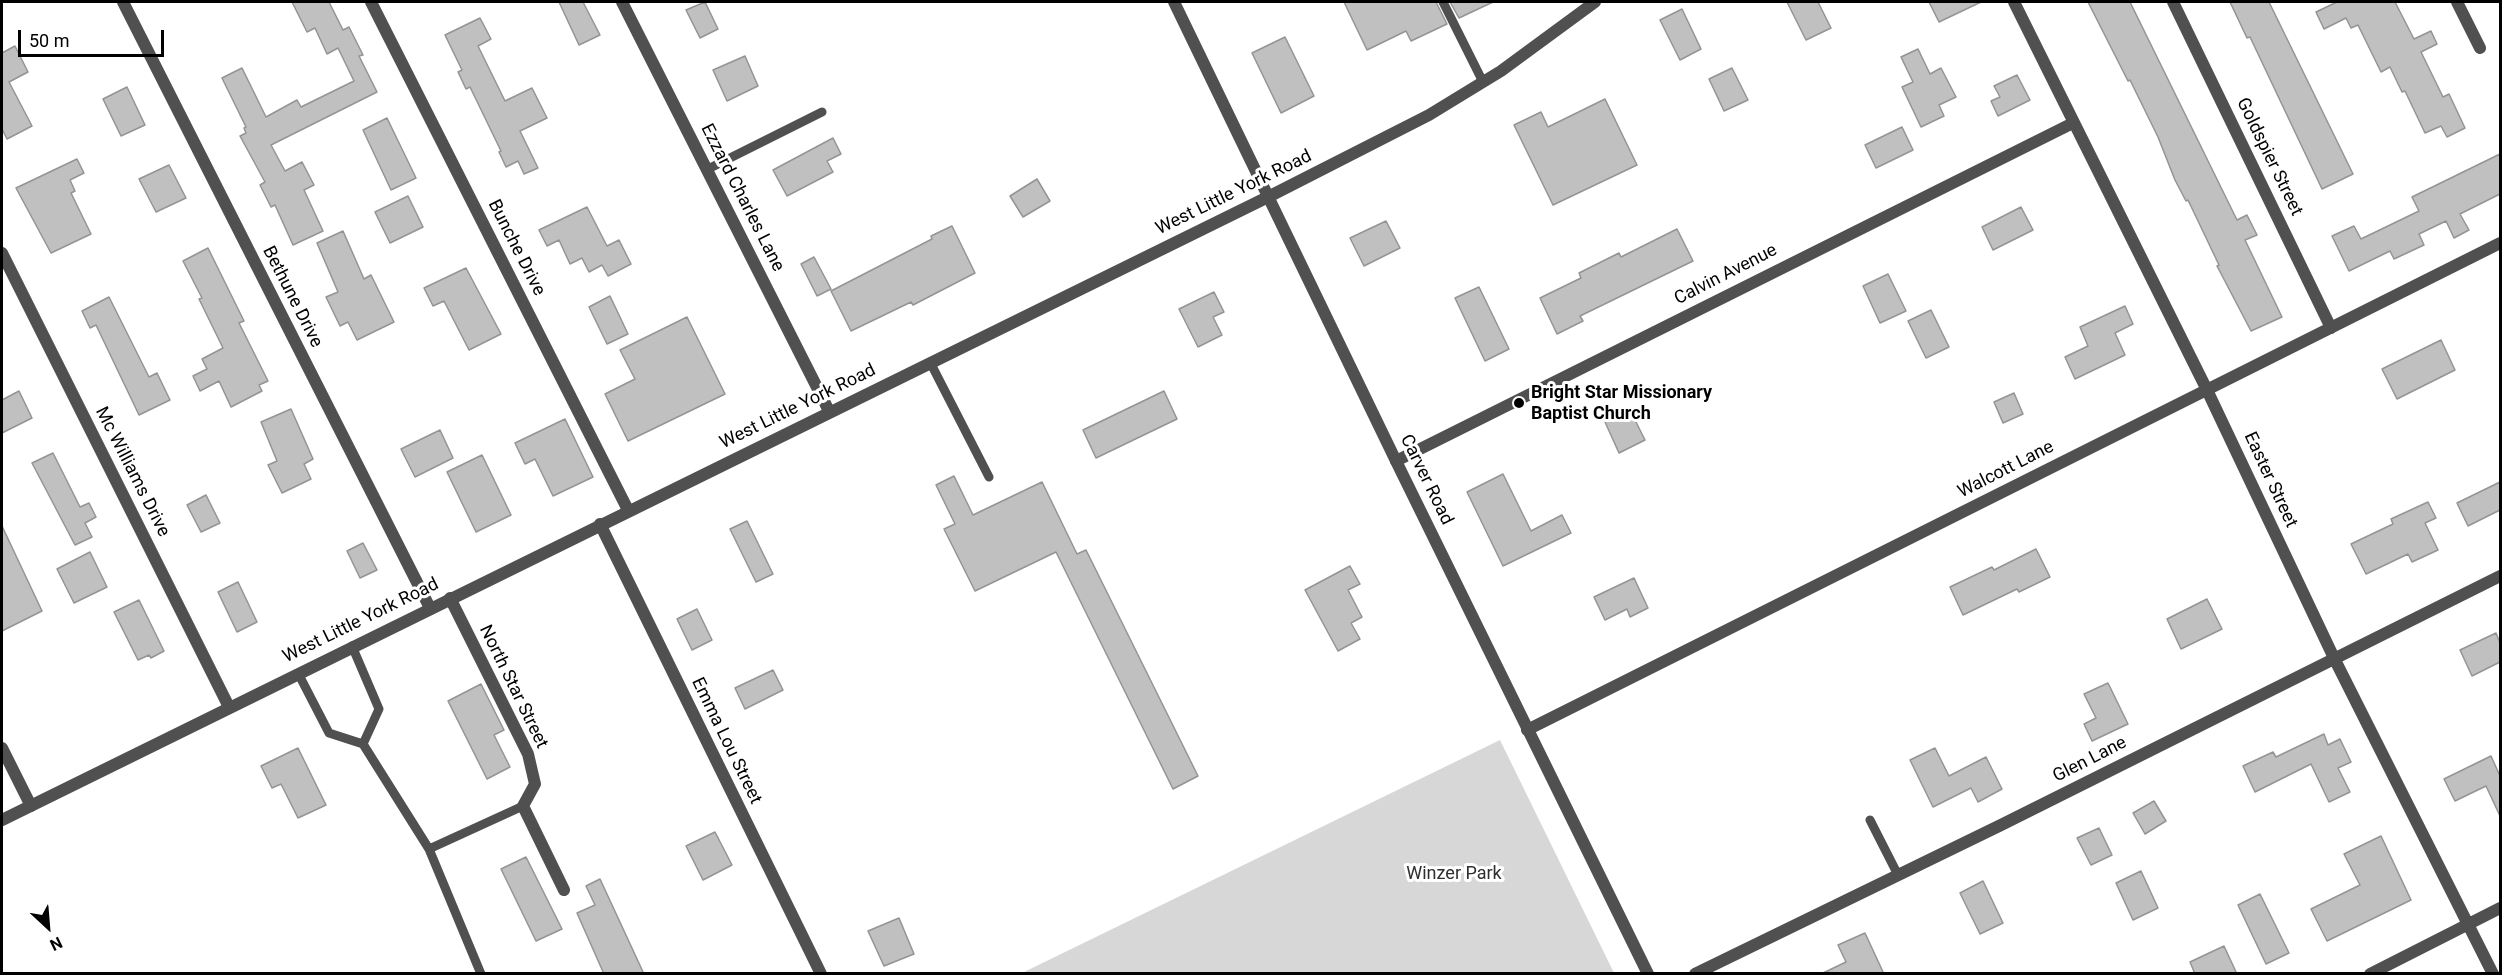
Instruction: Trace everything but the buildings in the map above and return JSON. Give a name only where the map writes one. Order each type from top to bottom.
[{"type":"street","name":"Bethune Drive","points":[[123,2],[430,608]]},
{"type":"street","name":"Bunche Drive","points":[[371,2],[628,510]]},
{"type":"street","name":"Ezzard Charles Lane","points":[[622,2],[829,411]]},
{"type":"street","name":"Carver Road","points":[[1174,2],[1527,730],[1648,974]]},
{"type":"street","name":"West Little York Road","points":[[2,820],[829,411],[1270,196],[1429,115],[1483,82],[1595,2]]},
{"type":"street","name":"Easter Street","points":[[2014,2],[2207,390],[2334,658],[2493,974]]},
{"type":"street","name":"Goldspier Street","points":[[2173,2],[2331,328]]},
{"type":"street","points":[[2457,2],[2480,48]]},
{"type":"street","name":"Calvin Avenue","points":[[1396,460],[2073,123]]},
{"type":"street","name":"Walcott Lane","points":[[1527,730],[2500,243]]},
{"type":"street","name":"Mc Williams Drive","points":[[2,253],[229,707]]},
{"type":"street","name":"Emma Lou Street","points":[[600,524],[821,974]]},
{"type":"street","name":"Glen Lane","points":[[1695,974],[2500,576]]},
{"type":"street","name":"North Star Street","points":[[450,598],[528,754],[535,784],[523,806]]},
{"type":"street","points":[[2,748],[31,806]]},
{"type":"street","points":[[523,806],[564,890]]},
{"type":"street","points":[[2370,974],[2500,909]]},
{"type":"lane","points":[[1443,2],[1483,82]]},
{"type":"lane","points":[[708,169],[822,112]]},
{"type":"lane","points":[[930,362],[989,477]]},
{"type":"lane","points":[[352,646],[379,709],[363,744]]},
{"type":"lane","points":[[298,673],[329,733],[363,744],[429,849],[481,974]]},
{"type":"lane","points":[[429,849],[523,806]]},
{"type":"lane","points":[[1870,820],[1898,874]]},
{"type":"green space","name":"Winzer Park","points":[[1500,740],[1614,973],[1022,973]]},
{"type":"place","name":"Bright Star Missionary Baptist Church","points":[[1519,403]]}]
